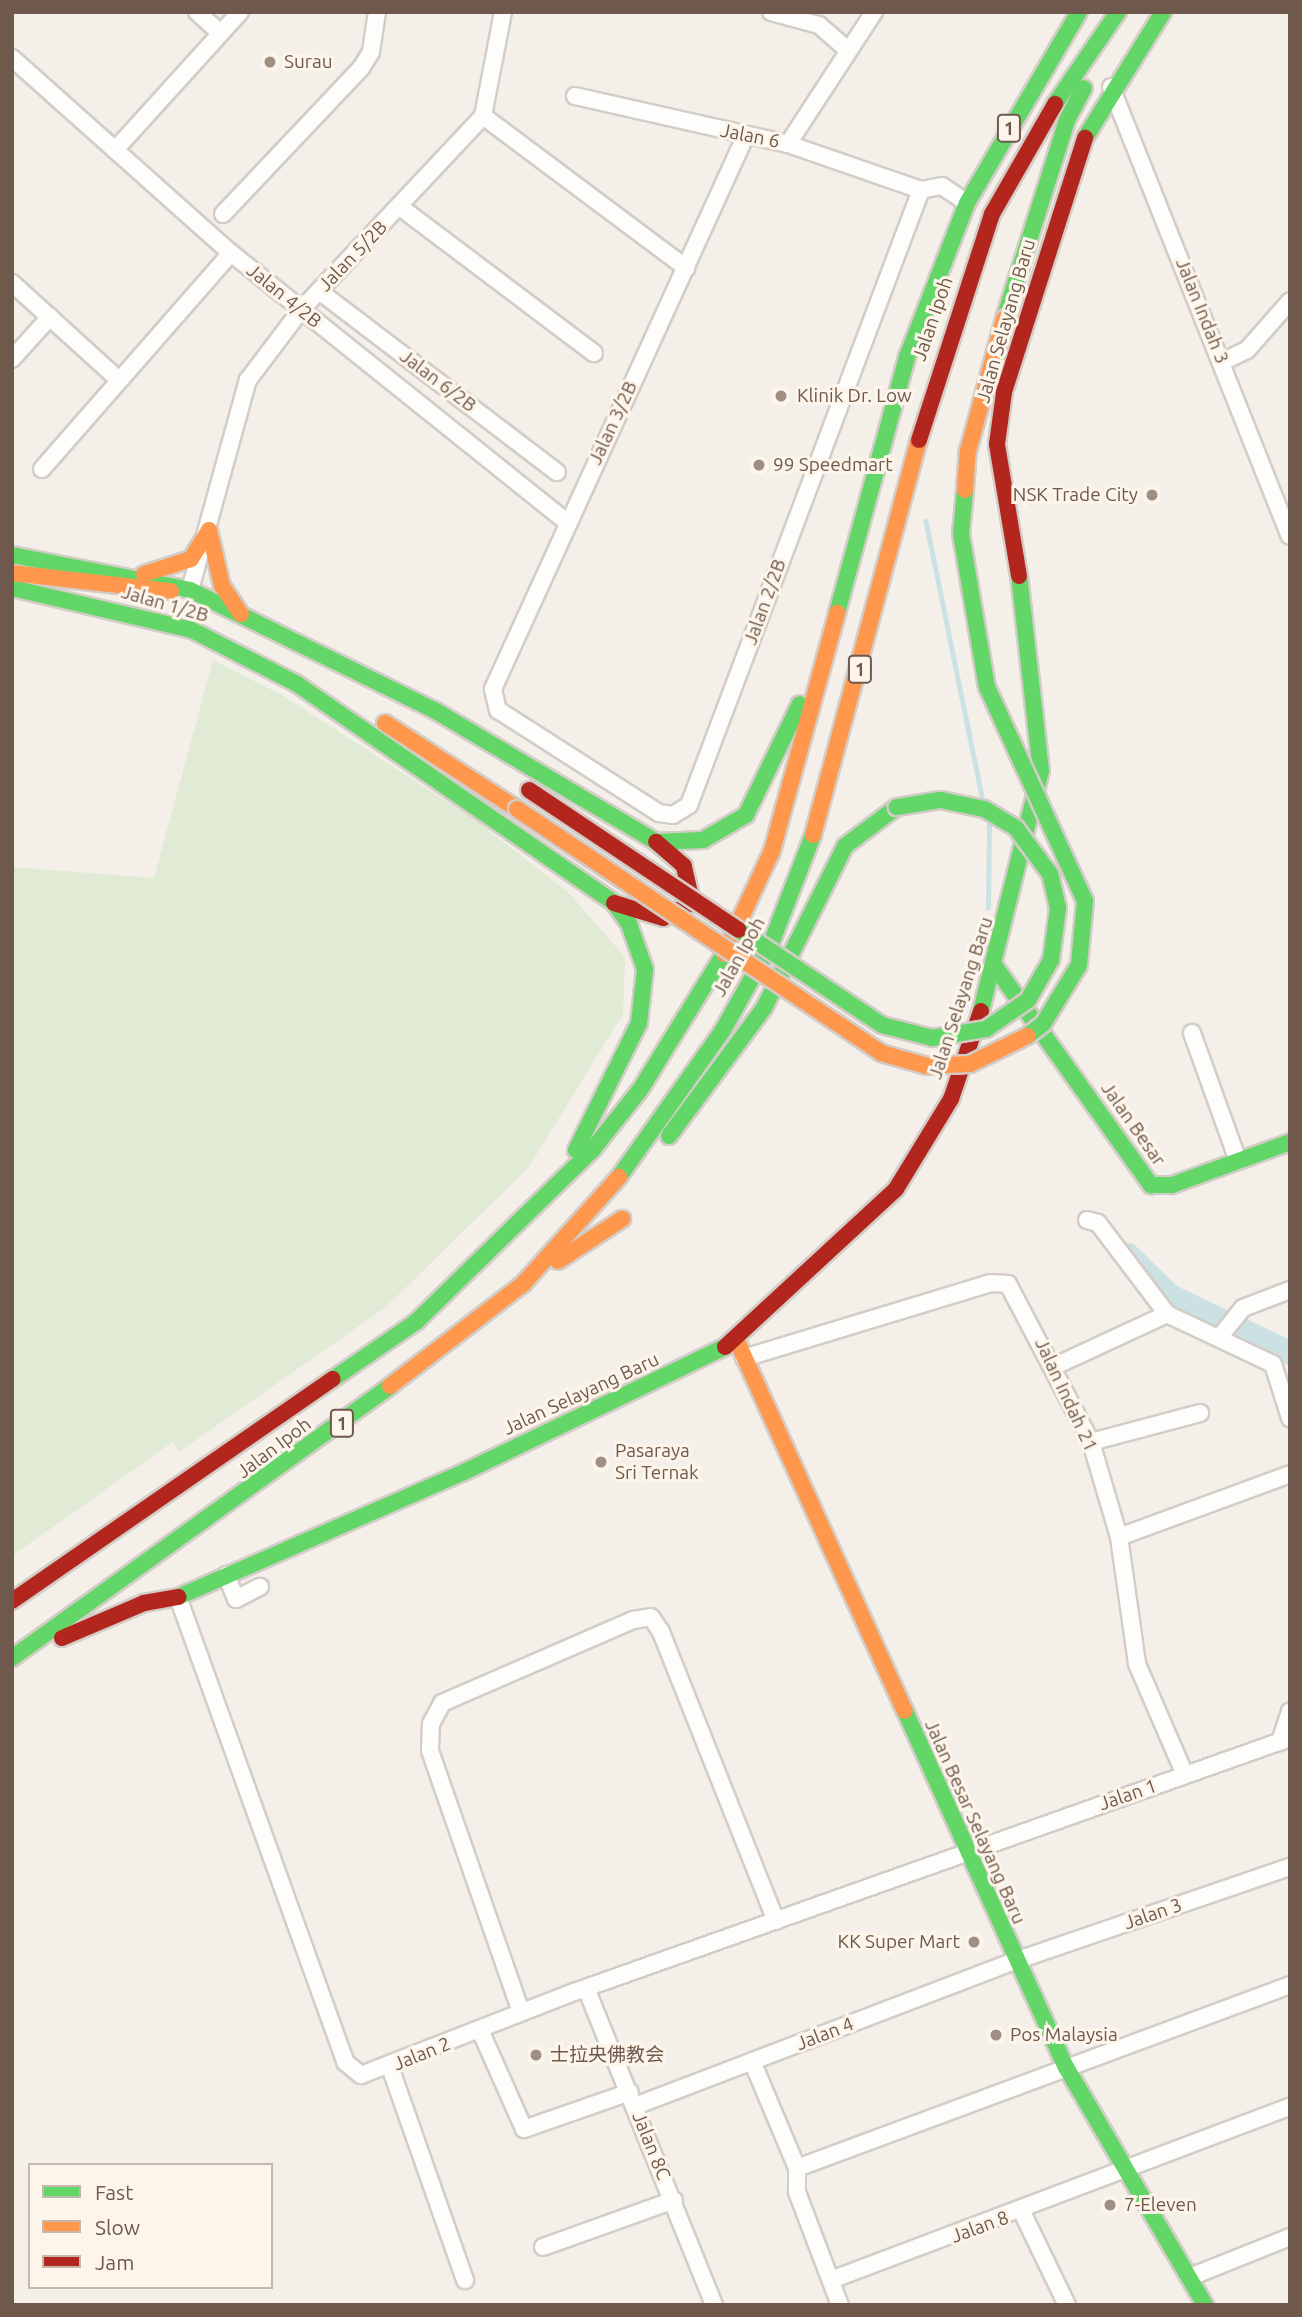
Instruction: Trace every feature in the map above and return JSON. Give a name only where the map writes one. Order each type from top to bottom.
[{"type":"main road","name":"Jalan Ipoh","points":[[12,1601],[455,1288],[559,1181],[640,1090],[750,904],[792,795],[906,357],[967,202],[1079,12]]},
{"type":"main road","name":"Jalan Ipoh","points":[[12,1658],[158,1558],[523,1284],[562,1242],[681,1091],[786,915],[824,805],[941,357],[992,214],[1054,105],[1118,12]]},
{"type":"main road","points":[[297,684],[363,710],[517,809],[881,1053],[927,1066],[970,1064],[1009,1049],[1043,1024],[1079,965],[1086,901],[987,688],[961,534],[968,451],[1004,319],[1067,120],[1133,12]]},
{"type":"main road","name":"Jalan Selayang Baru","points":[[12,1658],[144,1603],[178,1597],[466,1471],[737,1340],[896,1189],[951,1099],[996,968],[1041,758],[996,436],[1023,326],[1087,131],[1111,87],[1163,12]]},
{"type":"main road","points":[[135,575],[191,558],[209,530]]},
{"type":"main road","points":[[209,530],[222,586],[241,614]]},
{"type":"main road","name":"Jalan 1/2B","points":[[12,555],[135,575],[190,590],[398,696]]},
{"type":"main road","points":[[12,573],[138,592],[190,590]]},
{"type":"main road","name":"Jalan 1/2B","points":[[12,588],[192,630],[297,684]]},
{"type":"main road","points":[[656,842],[703,840],[746,815],[837,614]]},
{"type":"main road","points":[[297,684],[614,903],[663,918],[685,907],[690,893],[684,866],[656,842],[434,710],[398,696]]},
{"type":"main road","points":[[398,696],[529,790],[882,1025],[932,1038],[986,1029],[1028,1000],[1051,960],[1058,908],[1050,874],[1016,828],[984,808],[940,800],[897,807],[845,846],[764,1008],[702,1098],[645,1165],[562,1242]]},
{"type":"main road","points":[[559,1181],[639,1023],[645,969],[614,903]]},
{"type":"main road","name":"Jalan Besar","points":[[996,968],[1146,1182],[1172,1185],[1290,1142]]},
{"type":"main road","points":[[342,1369],[505,1213]]},
{"type":"main road","points":[[523,1284],[622,1219]]},
{"type":"main road","name":"Jalan Besar Selayang Baru","points":[[737,1340],[967,1856],[1066,2067],[1205,2305]]},
{"type":"main road","points":[[158,1558],[148,1589],[178,1597]]},
{"type":"street","points":[[197,12],[220,33]]},
{"type":"street","points":[[114,150],[240,12]]},
{"type":"street","points":[[223,214],[361,68],[371,52],[377,12]]},
{"type":"street","points":[[503,12],[483,116],[686,268]]},
{"type":"street","points":[[771,12],[819,25],[848,49]]},
{"type":"street","points":[[788,144],[874,12]]},
{"type":"street","name":"Jalan 4/2B","points":[[12,58],[231,253],[566,521]]},
{"type":"street","name":"Jalan Indah 3","points":[[1111,87],[1290,536]]},
{"type":"street","name":"Jalan 6","points":[[575,96],[745,138],[788,144],[921,190],[942,186],[967,202]]},
{"type":"street","name":"Jalan 5/2B","points":[[190,590],[209,530],[248,380],[301,310],[483,116]]},
{"type":"street","name":"Jalan 3/2B","points":[[498,710],[493,689],[566,521],[745,138]]},
{"type":"street","name":"Jalan 2/2B","points":[[498,710],[659,813],[673,815],[689,805],[921,190]]},
{"type":"street","points":[[400,207],[594,353]]},
{"type":"street","points":[[42,469],[231,253]]},
{"type":"street","points":[[12,283],[118,379]]},
{"type":"street","name":"Jalan 6/2B","points":[[319,291],[557,472]]},
{"type":"street","points":[[1222,362],[1247,350],[1290,301]]},
{"type":"street","points":[[12,359],[50,317]]},
{"type":"street","points":[[1192,1033],[1238,1161]]},
{"type":"street","points":[[1087,1220],[1098,1223],[1167,1314],[1225,1332],[1273,1364],[1290,1418]]},
{"type":"street","name":"Jalan Indah 21","points":[[744,1358],[1000,1282],[1016,1292],[1091,1442],[1119,1537],[1137,1664],[1185,1775]]},
{"type":"street","points":[[1225,1332],[1247,1306],[1290,1290]]},
{"type":"street","points":[[1055,1366],[1167,1314]]},
{"type":"street","points":[[1091,1442],[1200,1413]]},
{"type":"street","points":[[1119,1537],[1290,1474]]},
{"type":"street","points":[[226,1575],[236,1598],[260,1587]]},
{"type":"street","name":"Jalan 2","points":[[178,1597],[345,2062],[361,2075],[390,2067],[586,1988],[967,1856]]},
{"type":"street","points":[[521,2012],[430,1750],[431,1724],[442,1703],[633,1619],[651,1617],[661,1632],[776,1921]]},
{"type":"street","points":[[1285,1740],[1290,1712]]},
{"type":"street","name":"Jalan 1","points":[[967,1856],[1285,1740]]},
{"type":"street","name":"Jalan 3","points":[[1015,1961],[1290,1867]]},
{"type":"street","name":"Jalan 4","points":[[480,2030],[524,2130],[752,2061],[1015,1961]]},
{"type":"street","points":[[797,2168],[1290,1985]]},
{"type":"street","name":"Jalan 8C","points":[[586,1988],[715,2305]]},
{"type":"street","points":[[752,2061],[797,2168],[797,2192],[840,2305]]},
{"type":"street","points":[[390,2067],[465,2280]]},
{"type":"street","name":"Jalan 8","points":[[831,2280],[1022,2212],[1126,2167],[1290,2107]]},
{"type":"street","points":[[543,2247],[674,2200]]},
{"type":"street","points":[[1022,2212],[1067,2305]]},
{"type":"street","points":[[1190,2277],[1290,2236]]},
{"type":"green space","points":[[213,660],[282,695],[474,819],[569,893],[625,957],[623,1014],[529,1167],[386,1307],[179,1452],[173,1442],[12,1556],[12,867],[154,878]]},
{"type":"waterway","points":[[926,521],[983,800]]},
{"type":"waterway","points":[[988,908],[989,825]]},
{"type":"waterway","points":[[1128,1255],[1170,1296],[1290,1353]]},
{"type":"traffic: fast","points":[[837,613],[907,357],[967,203],[1079,12]]},
{"type":"traffic: fast","points":[[1055,104],[1118,12]]},
{"type":"traffic: fast","points":[[1085,138],[1163,12]]},
{"type":"traffic: fast","points":[[1004,319],[1067,120],[1084,88]]},
{"type":"traffic: fast","points":[[965,490],[961,534],[987,687],[1085,901],[1079,965],[1043,1024],[1027,1036]]},
{"type":"traffic: fast","points":[[12,555],[190,590]]},
{"type":"traffic: fast","points":[[981,1011],[1041,771],[1019,576]]},
{"type":"traffic: fast","points":[[12,588],[192,630],[297,684]]},
{"type":"traffic: fast","points":[[190,590],[434,710],[656,842],[703,840],[746,815],[800,704]]},
{"type":"traffic: fast","points":[[297,684],[614,903],[629,924],[645,969],[639,1023],[576,1150]]},
{"type":"traffic: fast","points":[[739,930],[882,1025],[932,1038],[986,1029],[1028,1000],[1051,960],[1058,908],[1050,874],[1016,828],[984,809],[940,800],[897,807]]},
{"type":"traffic: fast","points":[[669,1136],[764,1008],[845,846],[897,807]]},
{"type":"traffic: fast","points":[[619,1177],[723,1030],[770,946],[813,835]]},
{"type":"traffic: fast","points":[[333,1379],[416,1322],[593,1149],[640,1090],[724,954]]},
{"type":"traffic: fast","points":[[996,968],[1151,1185],[1172,1185],[1290,1142]]},
{"type":"traffic: fast","points":[[178,1597],[466,1471],[725,1347]]},
{"type":"traffic: fast","points":[[12,1658],[390,1386]]},
{"type":"traffic: fast","points":[[905,1711],[1066,2067],[1205,2305]]},
{"type":"traffic: slow","points":[[965,490],[968,451],[1004,319]]},
{"type":"traffic: slow","points":[[813,835],[919,440]]},
{"type":"traffic: slow","points":[[144,574],[191,559],[209,530]]},
{"type":"traffic: slow","points":[[209,530],[222,586],[241,614]]},
{"type":"traffic: slow","points":[[12,573],[171,591]]},
{"type":"traffic: slow","points":[[724,954],[772,851],[837,613]]},
{"type":"traffic: slow","points":[[385,723],[517,809]]},
{"type":"traffic: slow","points":[[517,809],[881,1053],[927,1066],[970,1064],[1027,1036]]},
{"type":"traffic: slow","points":[[390,1386],[523,1284],[619,1177]]},
{"type":"traffic: slow","points":[[558,1261],[622,1219]]},
{"type":"traffic: slow","points":[[737,1341],[905,1711]]},
{"type":"traffic: jam","points":[[919,440],[992,214],[1055,104]]},
{"type":"traffic: jam","points":[[1019,576],[997,444],[1004,392],[1085,138]]},
{"type":"traffic: jam","points":[[529,790],[739,930]]},
{"type":"traffic: jam","points":[[614,903],[663,918],[685,907],[690,893],[684,866],[656,842]]},
{"type":"traffic: jam","points":[[725,1347],[896,1189],[951,1099],[981,1011]]},
{"type":"traffic: jam","points":[[12,1601],[333,1379]]},
{"type":"traffic: jam","points":[[62,1638],[144,1603],[178,1597]]},
{"type":"place","name":"Surau","points":[[270,62]]},
{"type":"place","name":"Klinik Dr. Low","points":[[781,396]]},
{"type":"place","name":"99 Speedmart","points":[[759,465]]},
{"type":"place","name":"NSK Trade City","points":[[1152,495]]},
{"type":"place","name":"Pasaraya Sri Ternak","points":[[601,1462]]},
{"type":"place","name":"KK Super Mart","points":[[974,1942]]},
{"type":"place","name":"Pos Malaysia","points":[[996,2035]]},
{"type":"place","name":"士拉央佛教会","points":[[536,2055]]},
{"type":"place","name":"7-Eleven","points":[[1110,2205]]}]
